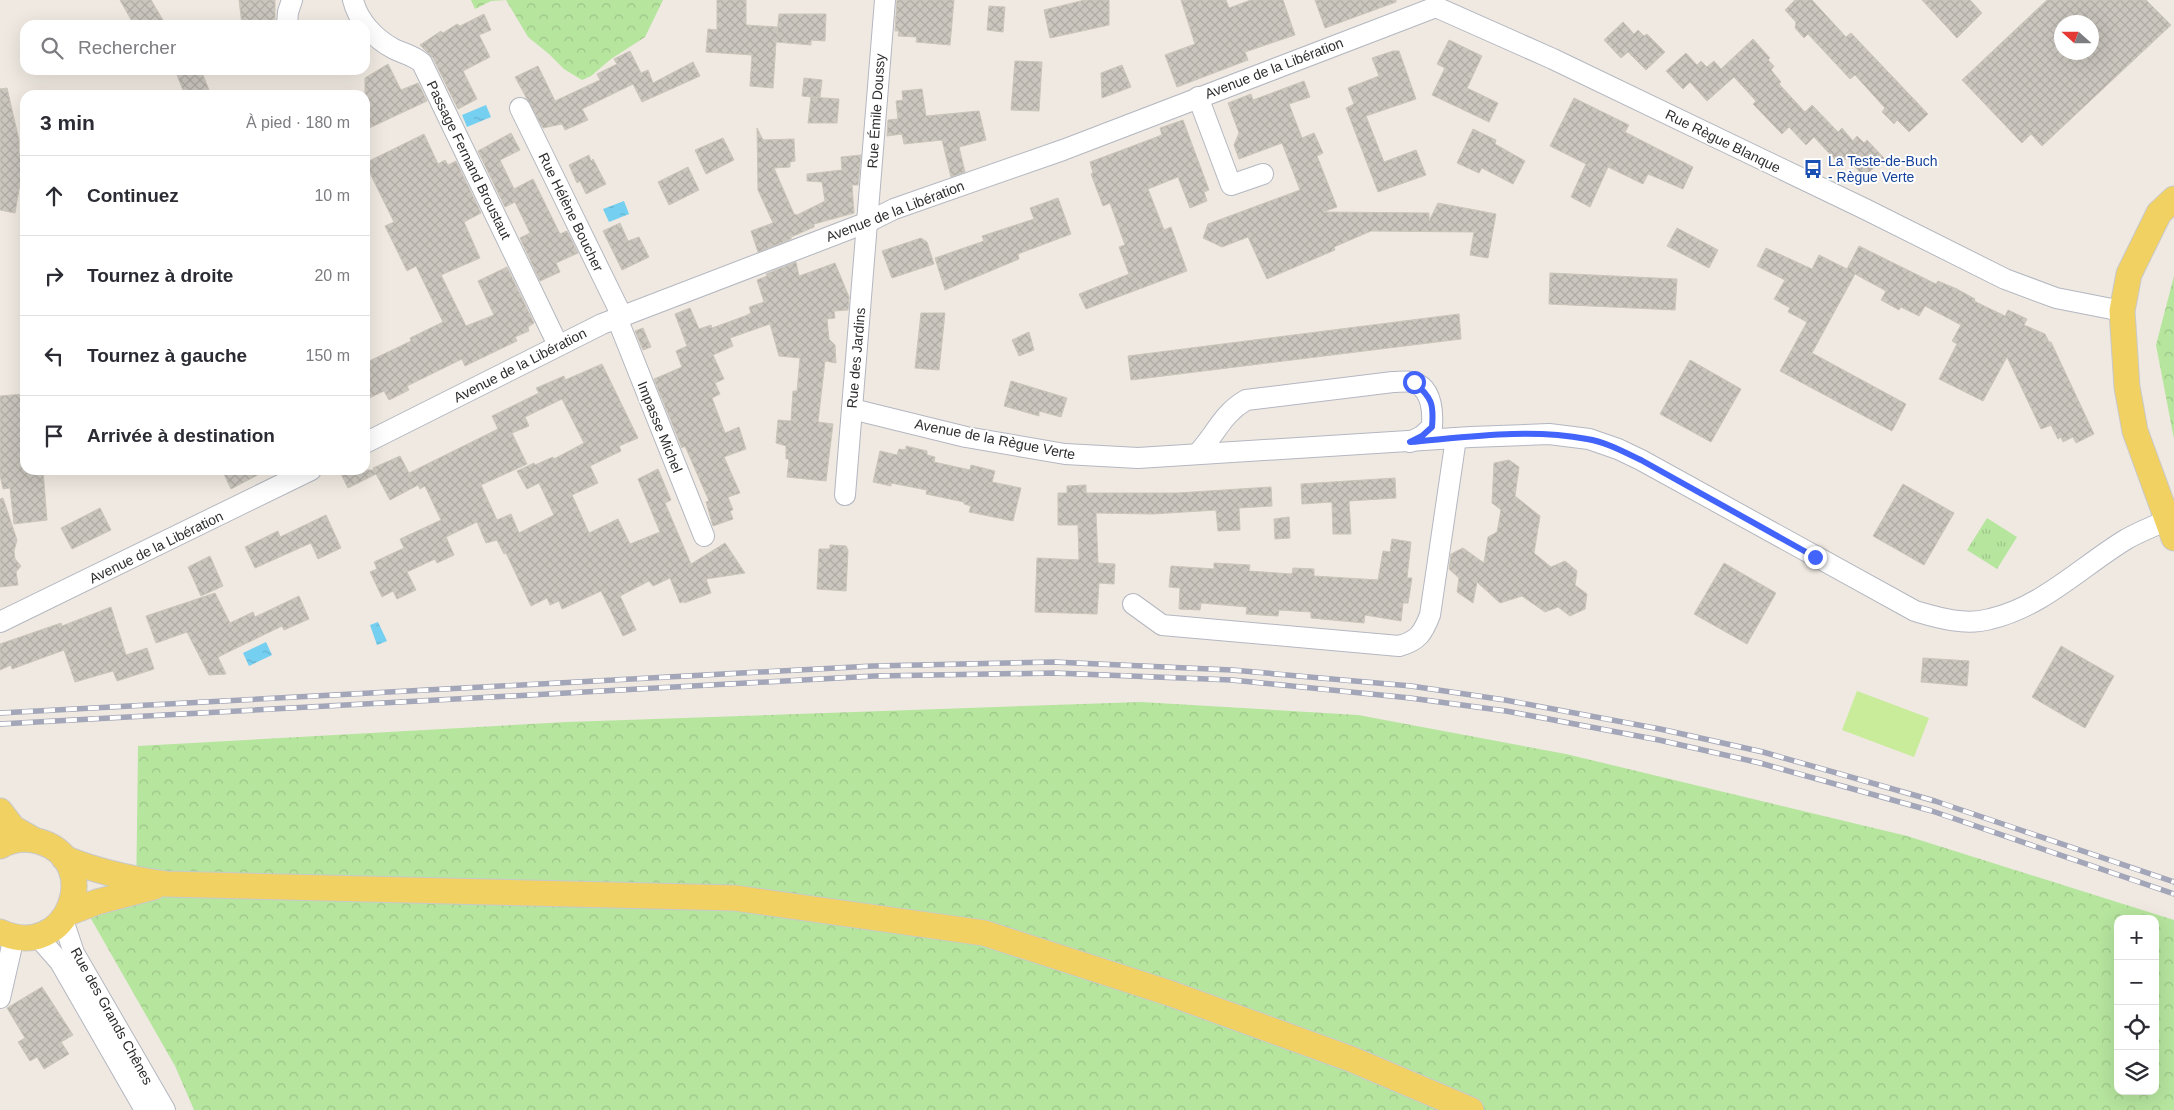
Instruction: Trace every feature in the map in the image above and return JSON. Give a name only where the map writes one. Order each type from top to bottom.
[{"type":"main road","points":[[2170,529],[2135,430],[2127,387],[2122,311],[2129,274],[2159,213],[2174,199]]},
{"type":"main road","points":[[0,811],[13,828],[56,850],[64,858],[71,871],[74,885],[73,900],[65,917]]},
{"type":"main road","points":[[0,846],[21,839],[34,840]]},
{"type":"main road","points":[[64,858],[88,868],[129,879],[166,884],[735,898],[984,933],[1169,993],[1342,1055],[1471,1110]]},
{"type":"main road","points":[[17,935],[49,932],[65,917],[97,902],[166,884]]},
{"type":"street","points":[[287,20],[292,0]]},
{"type":"street","name":"Passage Fernand Broustaut","points":[[352,0],[361,20]]},
{"type":"street","name":"Rue Émile Doussy","points":[[868,222],[885,0]]},
{"type":"street","name":"Avenue de la Libération","points":[[370,440],[558,345],[619,317],[868,222],[894,209],[1062,150],[1435,3]]},
{"type":"street","name":"Rue Règue Blanque","points":[[1435,3],[1865,209],[2005,279],[2056,298],[2122,311]]},
{"type":"street","name":"Passage Fernand Broustaut","points":[[370,30],[380,41],[396,50],[413,55],[422,63],[558,345]]},
{"type":"street","points":[[1198,97],[1231,184],[1263,174]]},
{"type":"street","name":"Rue Hélène Boucher","points":[[520,108],[619,317]]},
{"type":"street","name":"Rue des Jardins","points":[[845,495],[868,222]]},
{"type":"street","name":"Impasse Michel","points":[[619,317],[704,536]]},
{"type":"street","points":[[1198,453],[1210,441],[1232,408],[1246,400],[1393,382],[1414,382],[1428,395],[1434,408],[1432,427],[1422,436],[1410,442]]},
{"type":"street","name":"Avenue de la Règue Verte","points":[[852,409],[966,437],[1065,454],[1138,458],[1549,434],[1589,439],[1618,449],[1915,610],[1936,617],[1963,622],[1989,620],[2034,603],[2126,540],[2170,529]]},
{"type":"street","points":[[1133,604],[1162,625],[1399,646],[1413,642],[1424,632],[1430,615],[1456,438]]},
{"type":"street","name":"Avenue de la Libération","points":[[0,622],[301,475]]},
{"type":"street","name":"Rue des Grands Chênes","points":[[65,917],[74,953],[165,1110]]},
{"type":"street","points":[[0,998],[17,935]]},
{"type":"street","name":"Rue des Grands Chênes","points":[[17,935],[60,962],[145,1110]]},
{"type":"green space","points":[[471,0],[506,0],[491,1],[475,9]]},
{"type":"green space","points":[[506,0],[663,0],[645,37],[611,59],[591,76],[582,80],[564,69],[528,37]]},
{"type":"green space","points":[[2174,276],[2174,439],[2156,345]]},
{"type":"green space","points":[[1987,518],[2017,537],[1997,569],[1967,550]]},
{"type":"green space","points":[[1857,691],[1929,718],[1914,757],[1842,730]]},
{"type":"green space","points":[[1141,702],[1358,715],[1566,754],[1907,836],[2158,915],[2114,915],[2114,1095],[2159,1095],[2159,915],[2174,920],[2174,1110],[194,1110],[175,1066],[90,917],[136,904],[138,746],[567,722]]},
{"type":"water","points":[[486,105],[491,117],[467,127],[462,115]]},
{"type":"water","points":[[624,201],[629,214],[609,222],[603,209]]},
{"type":"water","points":[[378,622],[387,641],[377,645],[370,625]]},
{"type":"water","points":[[266,642],[272,655],[249,666],[243,653]]},
{"type":"building","points":[[120,0],[151,0],[163,20],[131,20]]},
{"type":"building","points":[[239,0],[275,0],[275,20],[241,20]]},
{"type":"building","points":[[717,0],[746,0],[746,25],[777,27],[777,34],[779,14],[826,14],[825,41],[811,40],[811,45],[776,42],[773,88],[750,86],[752,55],[706,52],[708,29],[717,30]]},
{"type":"building","points":[[897,0],[954,0],[950,45],[916,42],[917,37],[898,36],[899,31],[895,31]]},
{"type":"building","points":[[1085,0],[1109,0],[1109,25],[1050,38],[1044,10]]},
{"type":"building","points":[[1181,0],[1226,0],[1229,8],[1251,0],[1283,0],[1295,35],[1245,52],[1248,60],[1177,87],[1165,55],[1195,44]]},
{"type":"building","points":[[1315,0],[1396,0],[1396,2],[1325,28]]},
{"type":"building","points":[[1795,0],[1812,0],[1846,37],[1851,33],[1928,114],[1909,132],[1897,120],[1894,124],[1882,112],[1885,108],[1855,75],[1850,79],[1808,34],[1804,38],[1795,28],[1796,22],[1785,10]]},
{"type":"building","points":[[1922,0],[1970,0],[1982,13],[1957,38]]},
{"type":"building","points":[[2047,0],[2146,0],[2171,25],[2042,146],[2031,134],[2022,143],[1962,80]]},
{"type":"building","points":[[989,6],[1005,7],[1003,32],[987,30]]},
{"type":"building","points":[[484,14],[491,30],[479,35],[490,57],[463,71],[477,99],[458,109],[433,58],[420,45],[441,31],[443,33],[457,24],[460,26]]},
{"type":"building","points":[[1623,22],[1634,34],[1638,30],[1644,36],[1647,34],[1665,52],[1646,70],[1628,52],[1621,58],[1604,40]]},
{"type":"building","points":[[1753,39],[1770,58],[1768,60],[1774,66],[1771,70],[1781,82],[1779,84],[1805,112],[1812,105],[1838,132],[1842,128],[1853,141],[1857,136],[1864,143],[1867,140],[1884,158],[1864,177],[1847,158],[1840,165],[1814,137],[1806,145],[1789,127],[1782,134],[1753,104],[1756,101],[1734,77],[1707,101],[1690,82],[1683,89],[1666,71],[1686,53],[1697,65],[1701,61],[1707,67],[1714,61],[1721,69]]},
{"type":"building","points":[[1449,40],[1482,56],[1467,88],[1498,103],[1489,122],[1432,95],[1445,68],[1437,64]]},
{"type":"building","points":[[630,51],[641,73],[648,70],[653,83],[693,62],[700,76],[642,102],[633,84],[582,109],[588,120],[565,130],[562,124],[543,128],[515,77],[538,66],[555,101],[600,80],[597,74],[617,64],[614,59]]},
{"type":"building","points":[[1393,51],[1399,51],[1416,99],[1366,116],[1384,162],[1416,150],[1426,175],[1378,192],[1346,108],[1354,104],[1348,88],[1379,76],[1372,58]]},
{"type":"building","points":[[1015,61],[1042,62],[1039,111],[1011,110]]},
{"type":"building","points":[[388,64],[401,90],[418,83],[427,101],[370,128],[370,90],[365,90],[365,78]]},
{"type":"building","points":[[1122,65],[1131,87],[1102,98],[1101,73]]},
{"type":"building","points":[[177,75],[203,75],[209,90],[183,90]]},
{"type":"building","points":[[804,78],[822,80],[820,97],[802,96]]},
{"type":"building","points":[[1304,81],[1310,97],[1289,104],[1302,138],[1314,133],[1323,153],[1317,156],[1337,207],[1323,212],[1429,213],[1429,221],[1438,203],[1496,214],[1488,258],[1470,255],[1474,232],[1371,231],[1334,247],[1335,250],[1267,279],[1248,237],[1222,247],[1203,238],[1208,224],[1300,190],[1282,143],[1239,159],[1234,145],[1239,133],[1228,103],[1251,94],[1253,100]]},
{"type":"building","points":[[7,88],[19,140],[20,183],[15,213],[0,210],[0,89]]},
{"type":"building","points":[[922,89],[926,116],[979,111],[986,140],[959,147],[965,172],[951,177],[942,140],[904,144],[902,134],[887,136],[888,120],[898,119],[896,101],[903,100],[902,91]]},
{"type":"building","points":[[811,97],[839,99],[837,123],[808,123]]},
{"type":"building","points":[[1574,98],[1629,125],[1625,132],[1693,167],[1683,189],[1648,174],[1643,184],[1608,167],[1590,207],[1571,197],[1586,164],[1550,146]]},
{"type":"building","points":[[1183,120],[1209,190],[1204,192],[1207,201],[1190,208],[1178,177],[1148,189],[1164,230],[1171,227],[1187,271],[1086,309],[1079,294],[1129,274],[1119,247],[1125,245],[1110,203],[1103,206],[1091,174],[1093,173],[1090,162],[1162,135],[1160,128]]},
{"type":"building","points":[[757,128],[763,140],[794,139],[795,161],[790,162],[790,167],[774,168],[794,214],[797,215],[825,201],[822,182],[807,181],[807,174],[842,170],[841,157],[861,155],[858,185],[852,185],[854,213],[814,224],[814,227],[791,237],[791,239],[758,252],[751,231],[773,223],[758,190]]},
{"type":"building","points":[[1473,129],[1496,140],[1495,144],[1525,161],[1513,184],[1482,168],[1479,173],[1457,163]]},
{"type":"building","points":[[511,133],[520,150],[500,160],[514,189],[533,179],[560,234],[567,231],[578,253],[556,263],[560,272],[540,281],[520,238],[530,233],[515,202],[505,207],[478,151]]},
{"type":"building","points":[[424,134],[438,164],[445,160],[448,165],[456,161],[481,213],[464,222],[480,258],[441,275],[466,326],[494,315],[478,281],[507,267],[534,323],[528,327],[529,331],[515,337],[517,341],[465,366],[462,359],[407,386],[409,390],[389,400],[384,391],[370,398],[370,361],[411,341],[410,338],[443,322],[416,266],[407,271],[385,226],[394,222],[370,173],[370,161]]},
{"type":"building","points":[[723,138],[734,160],[706,174],[695,150]]},
{"type":"building","points":[[589,155],[606,184],[586,194],[580,181],[577,183],[569,165]]},
{"type":"building","points":[[688,167],[699,190],[669,205],[658,182]]},
{"type":"building","points":[[1058,198],[1071,234],[1018,254],[1019,259],[945,290],[935,258],[984,241],[982,236],[1034,219],[1030,208]]},
{"type":"building","points":[[620,223],[628,241],[639,237],[649,257],[622,270],[603,231]]},
{"type":"building","points":[[1677,228],[1718,250],[1709,268],[1667,246]]},
{"type":"building","points":[[921,238],[927,242],[934,264],[892,278],[882,251]]},
{"type":"building","points":[[1859,246],[1936,284],[1938,281],[1957,289],[1975,299],[1974,301],[2005,316],[2008,310],[2027,319],[2024,325],[2045,334],[2049,342],[2051,342],[2094,434],[2076,443],[2073,437],[2063,442],[2061,437],[2058,439],[2051,425],[2041,429],[2007,357],[1983,401],[1939,379],[1957,344],[1952,341],[1961,325],[1925,306],[1919,316],[1901,307],[1899,310],[1881,300],[1886,291],[1855,274],[1812,353],[1906,404],[1892,431],[1780,371],[1807,322],[1788,312],[1790,308],[1774,299],[1785,280],[1757,266],[1766,248],[1812,269],[1819,255],[1847,269]]},
{"type":"building","points":[[796,262],[799,276],[835,263],[849,297],[848,310],[834,311],[835,318],[827,319],[829,339],[835,345],[836,363],[825,361],[818,422],[833,424],[826,481],[787,477],[789,459],[786,459],[786,446],[776,443],[778,420],[791,421],[793,391],[797,391],[800,358],[779,356],[770,324],[730,338],[733,346],[713,355],[724,379],[715,383],[720,394],[712,398],[725,433],[739,427],[746,449],[724,457],[740,493],[728,497],[733,510],[730,511],[733,519],[713,526],[706,502],[709,501],[685,446],[682,448],[654,379],[682,367],[676,351],[687,346],[675,314],[690,308],[699,329],[711,325],[712,328],[745,316],[751,313],[749,307],[764,302],[757,280],[767,276],[766,274]]},
{"type":"building","points":[[1550,273],[1677,279],[1675,310],[1549,304]]},
{"type":"building","points":[[921,313],[945,313],[939,370],[915,368]]},
{"type":"building","points":[[1459,314],[1461,339],[1131,380],[1128,356]]},
{"type":"building","points":[[643,328],[651,347],[643,350],[635,331]]},
{"type":"building","points":[[1029,332],[1034,350],[1019,356],[1012,340]]},
{"type":"building","points":[[1690,360],[1741,389],[1711,442],[1660,414]]},
{"type":"building","points":[[602,364],[638,438],[619,446],[621,451],[590,466],[598,483],[572,495],[589,533],[618,519],[630,544],[660,532],[638,479],[658,469],[671,500],[665,503],[691,564],[725,543],[745,573],[706,579],[711,593],[684,603],[684,601],[680,603],[670,578],[653,586],[649,581],[620,596],[636,630],[623,636],[601,591],[562,609],[559,601],[550,605],[547,598],[531,606],[506,553],[504,554],[497,540],[486,543],[477,522],[446,537],[454,555],[437,563],[435,559],[407,572],[416,590],[397,599],[393,591],[382,597],[370,572],[377,569],[374,562],[404,548],[400,539],[441,520],[425,486],[420,489],[418,485],[390,500],[376,474],[348,488],[342,475],[370,475],[370,470],[374,470],[373,468],[400,456],[409,473],[498,429],[492,416],[539,393],[536,388],[564,376],[565,380]],"holes":[[[562,399],[584,443],[554,459],[553,457],[535,465],[534,463],[517,471],[527,489],[539,483],[554,515],[519,533],[511,514],[497,520],[481,485],[527,464],[512,433],[529,426],[525,417]]]},
{"type":"building","points":[[1011,381],[1067,398],[1061,417],[1039,411],[1039,416],[1004,406]]},
{"type":"building","points":[[20,394],[20,475],[43,475],[47,520],[14,524],[10,488],[3,489],[0,475],[0,396]]},
{"type":"building","points":[[906,446],[927,451],[927,455],[935,457],[934,462],[970,470],[971,465],[995,471],[992,482],[1021,488],[1013,521],[969,512],[971,506],[964,504],[964,502],[926,494],[927,490],[891,483],[891,486],[873,482],[880,451],[897,455],[899,449],[906,450]]},
{"type":"building","points":[[1509,460],[1519,467],[1515,496],[1540,516],[1534,553],[1551,567],[1565,561],[1577,571],[1575,585],[1587,594],[1585,609],[1570,616],[1558,607],[1545,612],[1522,596],[1500,603],[1477,582],[1473,603],[1457,592],[1459,578],[1449,569],[1451,554],[1463,548],[1484,563],[1488,537],[1497,532],[1501,510],[1492,503],[1494,463]]},
{"type":"building","points":[[224,475],[258,475],[231,489]]},
{"type":"building","points":[[1395,478],[1396,498],[1349,501],[1351,534],[1333,534],[1332,502],[1302,504],[1301,484]]},
{"type":"building","points":[[1903,484],[1954,513],[1924,565],[1873,536]]},
{"type":"building","points":[[1086,485],[1086,493],[1177,493],[1271,487],[1272,506],[1239,508],[1240,530],[1218,531],[1216,510],[1153,514],[1096,513],[1098,563],[1115,564],[1114,584],[1099,583],[1097,614],[1035,612],[1037,558],[1079,560],[1078,525],[1058,525],[1058,493],[1067,493],[1067,486]]},
{"type":"building","points":[[3,498],[17,540],[14,551],[15,559],[21,566],[16,572],[18,585],[0,587],[0,499]]},
{"type":"building","points":[[100,508],[111,530],[72,549],[61,528]]},
{"type":"building","points":[[326,515],[341,548],[318,559],[311,543],[255,568],[245,547],[278,531],[280,537]]},
{"type":"building","points":[[1289,517],[1290,538],[1275,539],[1274,519]]},
{"type":"building","points":[[1392,539],[1411,542],[1407,578],[1412,578],[1408,603],[1403,603],[1401,621],[1365,615],[1364,623],[1311,618],[1311,612],[1279,610],[1278,616],[1246,614],[1247,607],[1201,603],[1200,610],[1179,609],[1180,588],[1169,587],[1171,566],[1214,569],[1214,563],[1250,565],[1249,571],[1292,574],[1293,568],[1314,569],[1314,576],[1378,580],[1383,551],[1390,552]]},
{"type":"building","points":[[830,545],[846,546],[848,550],[846,591],[817,589],[819,549],[830,549]]},
{"type":"building","points":[[210,556],[223,586],[201,596],[188,567]]},
{"type":"building","points":[[1724,563],[1776,593],[1747,644],[1694,614]]},
{"type":"building","points":[[215,593],[230,623],[253,612],[255,617],[299,596],[309,619],[284,630],[282,626],[218,657],[226,674],[209,675],[187,632],[156,643],[146,616]]},
{"type":"building","points":[[111,607],[126,655],[147,648],[154,669],[117,681],[113,671],[75,682],[64,650],[12,669],[11,665],[0,670],[0,644],[61,623],[62,626]]},
{"type":"building","points":[[2061,646],[2114,676],[2085,728],[2032,697]]},
{"type":"building","points":[[1923,658],[1969,661],[1967,686],[1921,682]]},
{"type":"building","points":[[42,987],[73,1035],[61,1042],[69,1054],[44,1069],[37,1057],[30,1061],[18,1042],[25,1038],[7,1008]]},
{"type":"railway","points":[[0,713],[873,666],[1054,662],[1232,670],[1411,686],[1505,700],[1660,729],[1763,752],[1935,801],[2174,882]]},
{"type":"railway","points":[[0,724],[875,676],[1054,673],[1232,680],[1410,698],[1506,711],[1659,740],[1760,763],[1932,811],[2174,894]]},
{"type":"place","name":"La Teste-de-Buch - Règue Verte","points":[[1813,169]]},
{"type":"route","points":[[1414,382],[1428,395],[1434,408],[1432,427],[1422,436],[1410,442],[1470,437],[1549,434],[1589,439],[1618,449],[1641,460],[1815,557]]}]
